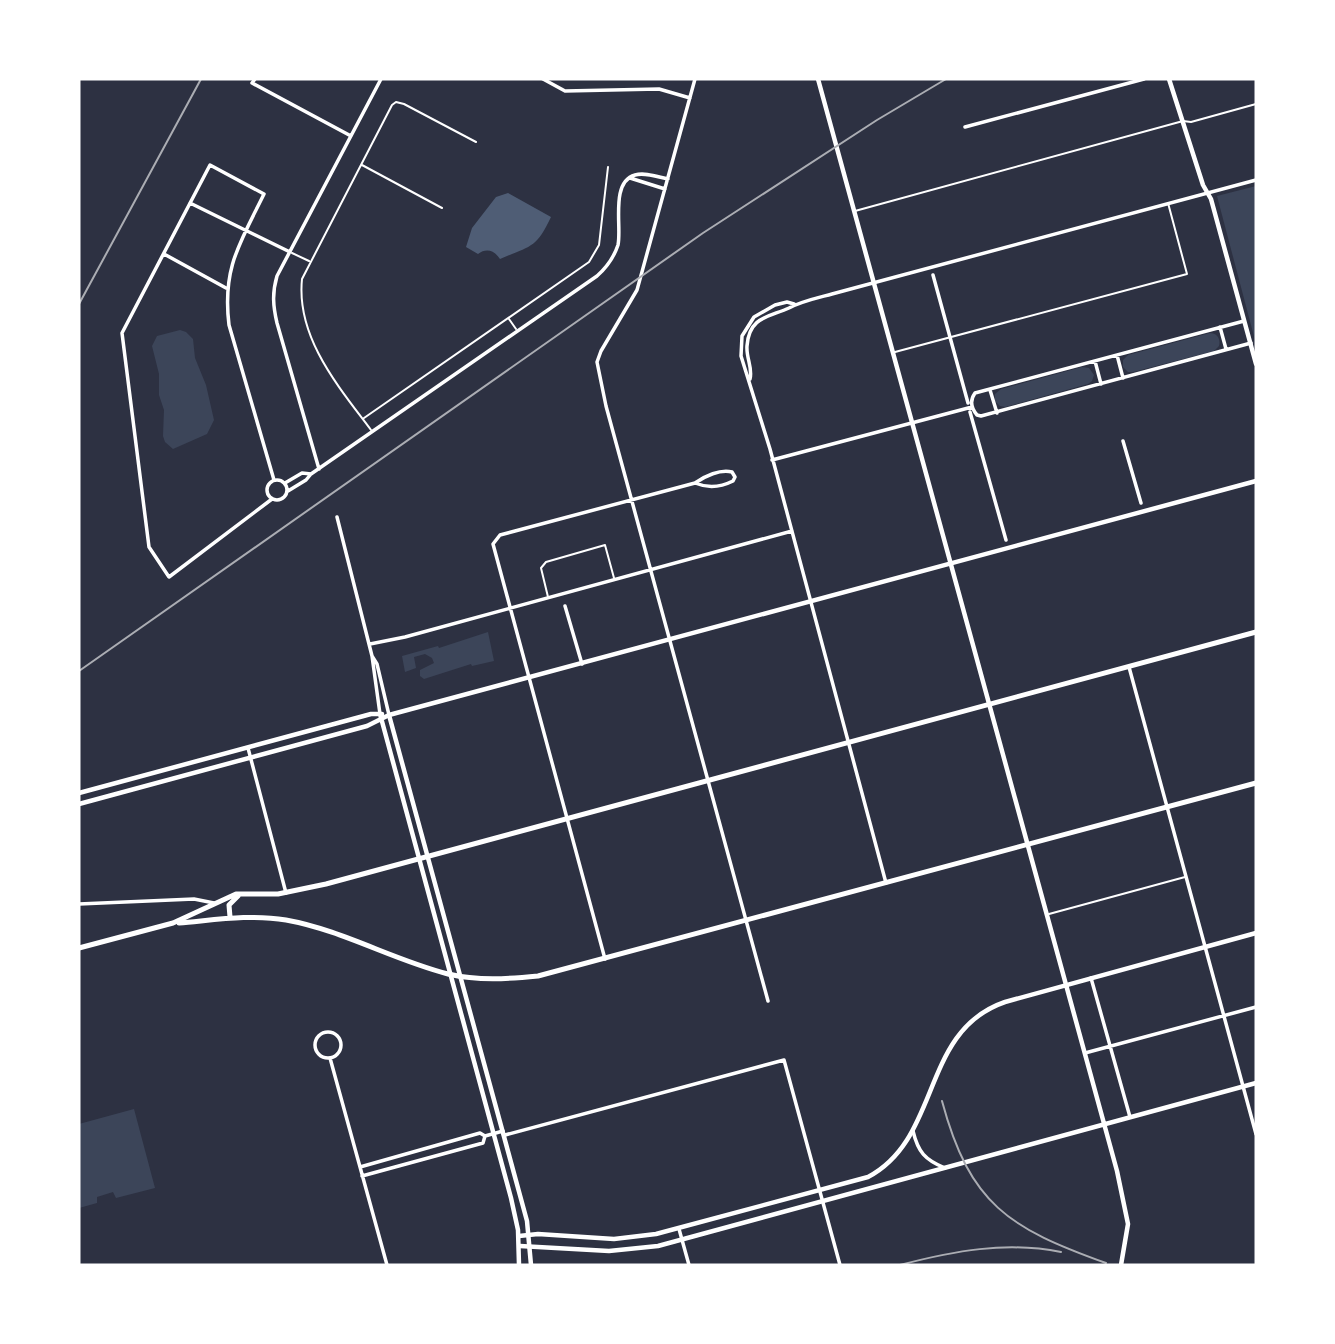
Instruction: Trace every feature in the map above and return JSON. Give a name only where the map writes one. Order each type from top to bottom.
[{"type":"main road","points":[[173,923],[240,894],[286,893],[418,859],[1256,632]]},
{"type":"main road","points":[[79,948],[173,923],[259,917],[310,926],[450,974],[498,979],[538,976],[1256,783]]},
{"type":"main road","points":[[230,917],[229,905],[240,894]]},
{"type":"street","points":[[255,79],[252,83],[256,86],[351,136]]},
{"type":"street","points":[[319,469],[273,303],[274,288],[277,276],[381,79]]},
{"type":"street","points":[[543,79],[565,91],[659,89],[690,98]]},
{"type":"street","points":[[695,79],[638,290],[601,352],[597,366],[768,1001]]},
{"type":"street","points":[[818,79],[1104,1124],[1126,1212],[1128,1230],[1121,1265]]},
{"type":"street","points":[[965,127],[1144,79]]},
{"type":"street","points":[[1169,79],[1211,199],[1256,364]]},
{"type":"street","points":[[274,480],[229,325],[227,289],[230,266],[264,194],[210,165],[122,333],[149,547],[169,577],[272,499],[280,500],[311,474],[597,276],[607,265],[618,245],[620,232],[617,210],[620,195],[630,178],[636,174],[644,174],[668,179]]},
{"type":"street","points":[[630,178],[665,189]]},
{"type":"street","points":[[887,883],[750,379],[743,363],[742,336],[747,325],[766,308],[787,302],[802,302],[1256,180]]},
{"type":"street","points":[[190,203],[290,253]]},
{"type":"street","points":[[163,254],[227,289]]},
{"type":"street","points":[[933,275],[968,402]]},
{"type":"street","points":[[1244,321],[975,393],[972,407],[978,416],[997,413],[1251,343]]},
{"type":"street","points":[[1220,327],[1226,349]]},
{"type":"street","points":[[1117,355],[1123,378]]},
{"type":"street","points":[[1095,361],[1101,384]]},
{"type":"street","points":[[990,390],[997,413]]},
{"type":"street","points":[[772,460],[972,407]]},
{"type":"street","points":[[970,412],[1006,540]]},
{"type":"street","points":[[1123,441],[1141,503]]},
{"type":"street","points":[[605,959],[494,550],[494,541],[500,535],[695,483],[702,478],[726,471],[732,472],[735,477],[733,481],[721,485],[702,486],[695,483]]},
{"type":"street","points":[[274,480],[285,483],[302,473],[311,474]]},
{"type":"street","points":[[272,499],[267,489],[274,480]]},
{"type":"street","points":[[79,804],[367,726],[380,717],[1256,481]]},
{"type":"street","points":[[285,483],[288,491]]},
{"type":"street","points":[[337,517],[370,645],[380,717],[511,1198],[519,1236],[519,1265]]},
{"type":"street","points":[[370,645],[792,531]]},
{"type":"street","points":[[565,606],[582,664]]},
{"type":"street","points":[[372,656],[377,664],[504,1133],[530,1235],[531,1265]]},
{"type":"street","points":[[1129,667],[1256,1134]]},
{"type":"street","points":[[79,793],[371,714],[380,717]]},
{"type":"street","points":[[248,748],[286,893]]},
{"type":"street","points":[[79,904],[194,899],[214,903]]},
{"type":"street","points":[[519,1236],[614,1239],[656,1234],[858,1181],[877,1172],[902,1150],[948,1049],[964,1027],[981,1013],[998,1004],[1066,984],[1256,933]]},
{"type":"street","points":[[1091,978],[1130,1117]]},
{"type":"street","points":[[1085,1054],[1256,1007]]},
{"type":"street","points":[[326,1032],[335,1034],[341,1044],[340,1052],[330,1058],[319,1055],[315,1048],[318,1037],[326,1032]]},
{"type":"street","points":[[330,1058],[387,1265]]},
{"type":"street","points":[[361,1171],[480,1133],[485,1136],[504,1133],[784,1060],[840,1265]]},
{"type":"street","points":[[520,1246],[619,1251],[653,1247],[1256,1083]]},
{"type":"street","points":[[913,1130],[921,1154],[945,1168]]},
{"type":"street","points":[[361,1171],[483,1143],[485,1136]]},
{"type":"street","points":[[679,1228],[690,1265]]},
{"type":"lane","points":[[373,432],[310,340],[300,299],[302,279],[392,105],[396,102],[476,142]]},
{"type":"lane","points":[[854,212],[1183,121],[1191,122],[1256,104]]},
{"type":"lane","points":[[361,165],[442,208]]},
{"type":"lane","points":[[363,419],[589,262],[599,245],[608,167]]},
{"type":"lane","points":[[892,353],[1187,274],[1168,202]]},
{"type":"lane","points":[[290,253],[310,262]]},
{"type":"lane","points":[[508,318],[518,332]]},
{"type":"lane","points":[[548,597],[541,568],[543,564],[606,545],[615,579]]},
{"type":"lane","points":[[1046,915],[1186,877]]},
{"type":"shaded area","points":[[1256,186],[1256,344],[1217,196]]},
{"type":"shaded area","points":[[508,193],[551,217],[541,235],[531,245],[500,259],[490,251],[478,254],[466,247],[472,228],[496,197]]},
{"type":"shaded area","points":[[180,330],[193,339],[195,358],[206,385],[214,420],[207,434],[173,449],[163,436],[164,410],[159,395],[159,374],[152,346],[157,336]]},
{"type":"shaded area","points":[[1210,333],[1219,339],[1219,346],[1214,351],[1133,372],[1128,372],[1123,367],[1123,360],[1128,355]]},
{"type":"shaded area","points":[[1082,367],[1089,368],[1094,375],[1088,384],[1005,407],[995,401],[995,394],[1001,389]]},
{"type":"shaded area","points":[[488,632],[494,661],[472,666],[471,664],[424,679],[420,676],[420,670],[434,663],[432,658],[425,654],[414,657],[416,668],[405,672],[402,656],[438,646],[439,648]]},
{"type":"shaded area","points":[[134,1109],[155,1188],[116,1198],[113,1192],[97,1197],[97,1203],[79,1208],[79,1124]]},
{"type":"railway","points":[[79,304],[201,79]]},
{"type":"railway","points":[[79,671],[703,233],[877,120],[946,79]]},
{"type":"railway","points":[[942,1101],[966,1165],[981,1189],[998,1208],[1043,1238],[1106,1263]]},
{"type":"railway","points":[[900,1265],[980,1249],[1020,1247],[1061,1252]]}]
